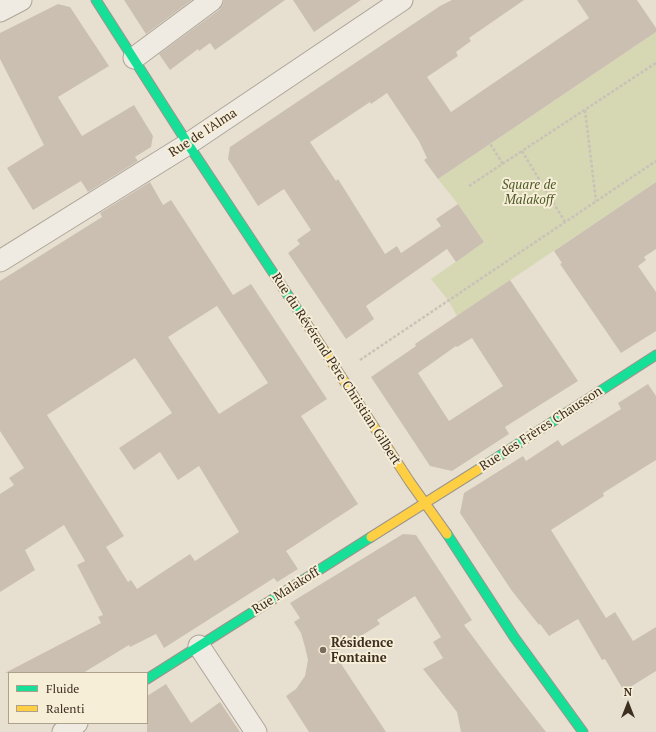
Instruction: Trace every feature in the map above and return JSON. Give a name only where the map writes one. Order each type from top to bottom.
[{"type":"street","points":[[0,11],[21,0]]},
{"type":"street","name":"Rue du Révérend Père Christian Gilbert","points":[[96,0],[188,144],[410,482],[426,503],[505,623],[583,732]]},
{"type":"street","points":[[134,58],[212,0]]},
{"type":"street","name":"Rue de l'Alma","points":[[0,261],[188,144],[402,0]]},
{"type":"street","name":"Rue des Frères Chausson","points":[[426,503],[656,355]]},
{"type":"street","name":"Rue Malakoff","points":[[148,678],[426,503]]},
{"type":"street","points":[[200,646],[256,732]]},
{"type":"street","points":[[63,732],[75,724]]},
{"type":"path","points":[[469,186],[656,63]]},
{"type":"path","points":[[585,110],[596,201]]},
{"type":"path","points":[[485,136],[503,164]]},
{"type":"path","points":[[522,152],[565,222]]},
{"type":"path","points":[[339,373],[656,161]]},
{"type":"green space","name":"Square de Malakoff","points":[[656,32],[656,182],[457,316],[448,300],[431,279],[484,242],[458,204],[438,179]]},
{"type":"building","points":[[124,0],[192,0],[146,34]]},
{"type":"building","points":[[224,0],[285,0],[215,50],[210,43],[199,51],[198,49],[170,70],[159,54],[219,10],[223,5]]},
{"type":"building","points":[[293,0],[361,0],[314,32]]},
{"type":"building","points":[[452,0],[524,0],[469,38],[471,41],[456,52],[458,56],[427,77],[451,112],[589,18],[577,0],[637,0],[656,28],[656,32],[438,179],[424,160],[427,158],[419,141],[387,93],[371,104],[370,102],[310,142],[336,181],[338,179],[385,254],[397,246],[401,253],[441,226],[436,219],[458,204],[484,242],[456,262],[447,249],[366,306],[374,319],[346,339],[288,253],[300,244],[297,240],[311,230],[284,189],[258,206],[228,159],[230,147],[440,6]]},
{"type":"building","points":[[58,4],[70,7],[109,66],[58,97],[82,136],[134,105],[153,136],[151,147],[135,157],[138,161],[88,192],[81,181],[33,210],[7,168],[44,145],[0,59],[0,33]]},
{"type":"building","points":[[150,182],[163,205],[171,200],[233,295],[251,284],[327,399],[301,416],[358,504],[286,551],[298,569],[277,582],[274,578],[164,648],[156,634],[130,647],[129,645],[85,672],[5,673],[101,623],[98,617],[103,615],[77,565],[85,561],[64,525],[25,550],[35,570],[0,592],[0,494],[14,485],[9,478],[24,468],[0,431],[0,281],[102,217],[100,213]],"holes":[[[220,304],[217,306],[268,383],[219,414],[168,337]],[[135,358],[172,413],[119,448],[134,470],[160,452],[178,480],[199,466],[239,532],[195,561],[190,554],[137,589],[131,580],[128,582],[106,547],[124,536],[47,415]]]},
{"type":"building","points":[[656,182],[656,249],[644,257],[646,260],[638,266],[656,292],[656,331],[621,353],[560,264],[562,263],[554,251]]},
{"type":"building","points":[[510,280],[578,381],[505,427],[509,434],[452,471],[430,466],[371,377],[416,346],[415,344]],"holes":[[[472,338],[503,386],[449,421],[418,373],[456,346],[457,347]]]},
{"type":"building","points":[[648,384],[656,396],[656,460],[603,493],[604,496],[551,530],[606,618],[615,612],[633,641],[656,627],[656,671],[624,691],[605,659],[602,660],[578,619],[549,636],[512,591],[460,513],[464,493],[523,456],[526,461],[558,440],[562,446],[621,409],[618,403]]},
{"type":"building","points":[[403,534],[416,535],[472,620],[464,625],[546,732],[461,732],[457,712],[423,669],[443,658],[433,642],[441,637],[415,596],[377,620],[380,624],[334,653],[386,732],[309,732],[286,696],[296,689],[305,676],[308,660],[301,633],[294,622],[300,618],[290,603]]},
{"type":"building","points":[[166,684],[191,723],[220,702],[240,732],[147,732],[148,695]]},
{"type":"traffic: fast","points":[[96,0],[188,144],[301,315]]},
{"type":"traffic: fast","points":[[479,469],[656,355]]},
{"type":"traffic: fast","points":[[447,534],[514,637],[583,732]]},
{"type":"traffic: fast","points":[[148,678],[371,537]]},
{"type":"traffic: slow","points":[[301,315],[410,482],[447,534]]},
{"type":"traffic: slow","points":[[371,537],[479,469]]},
{"type":"place","name":"Résidence Fontaine","points":[[323,650]]}]
